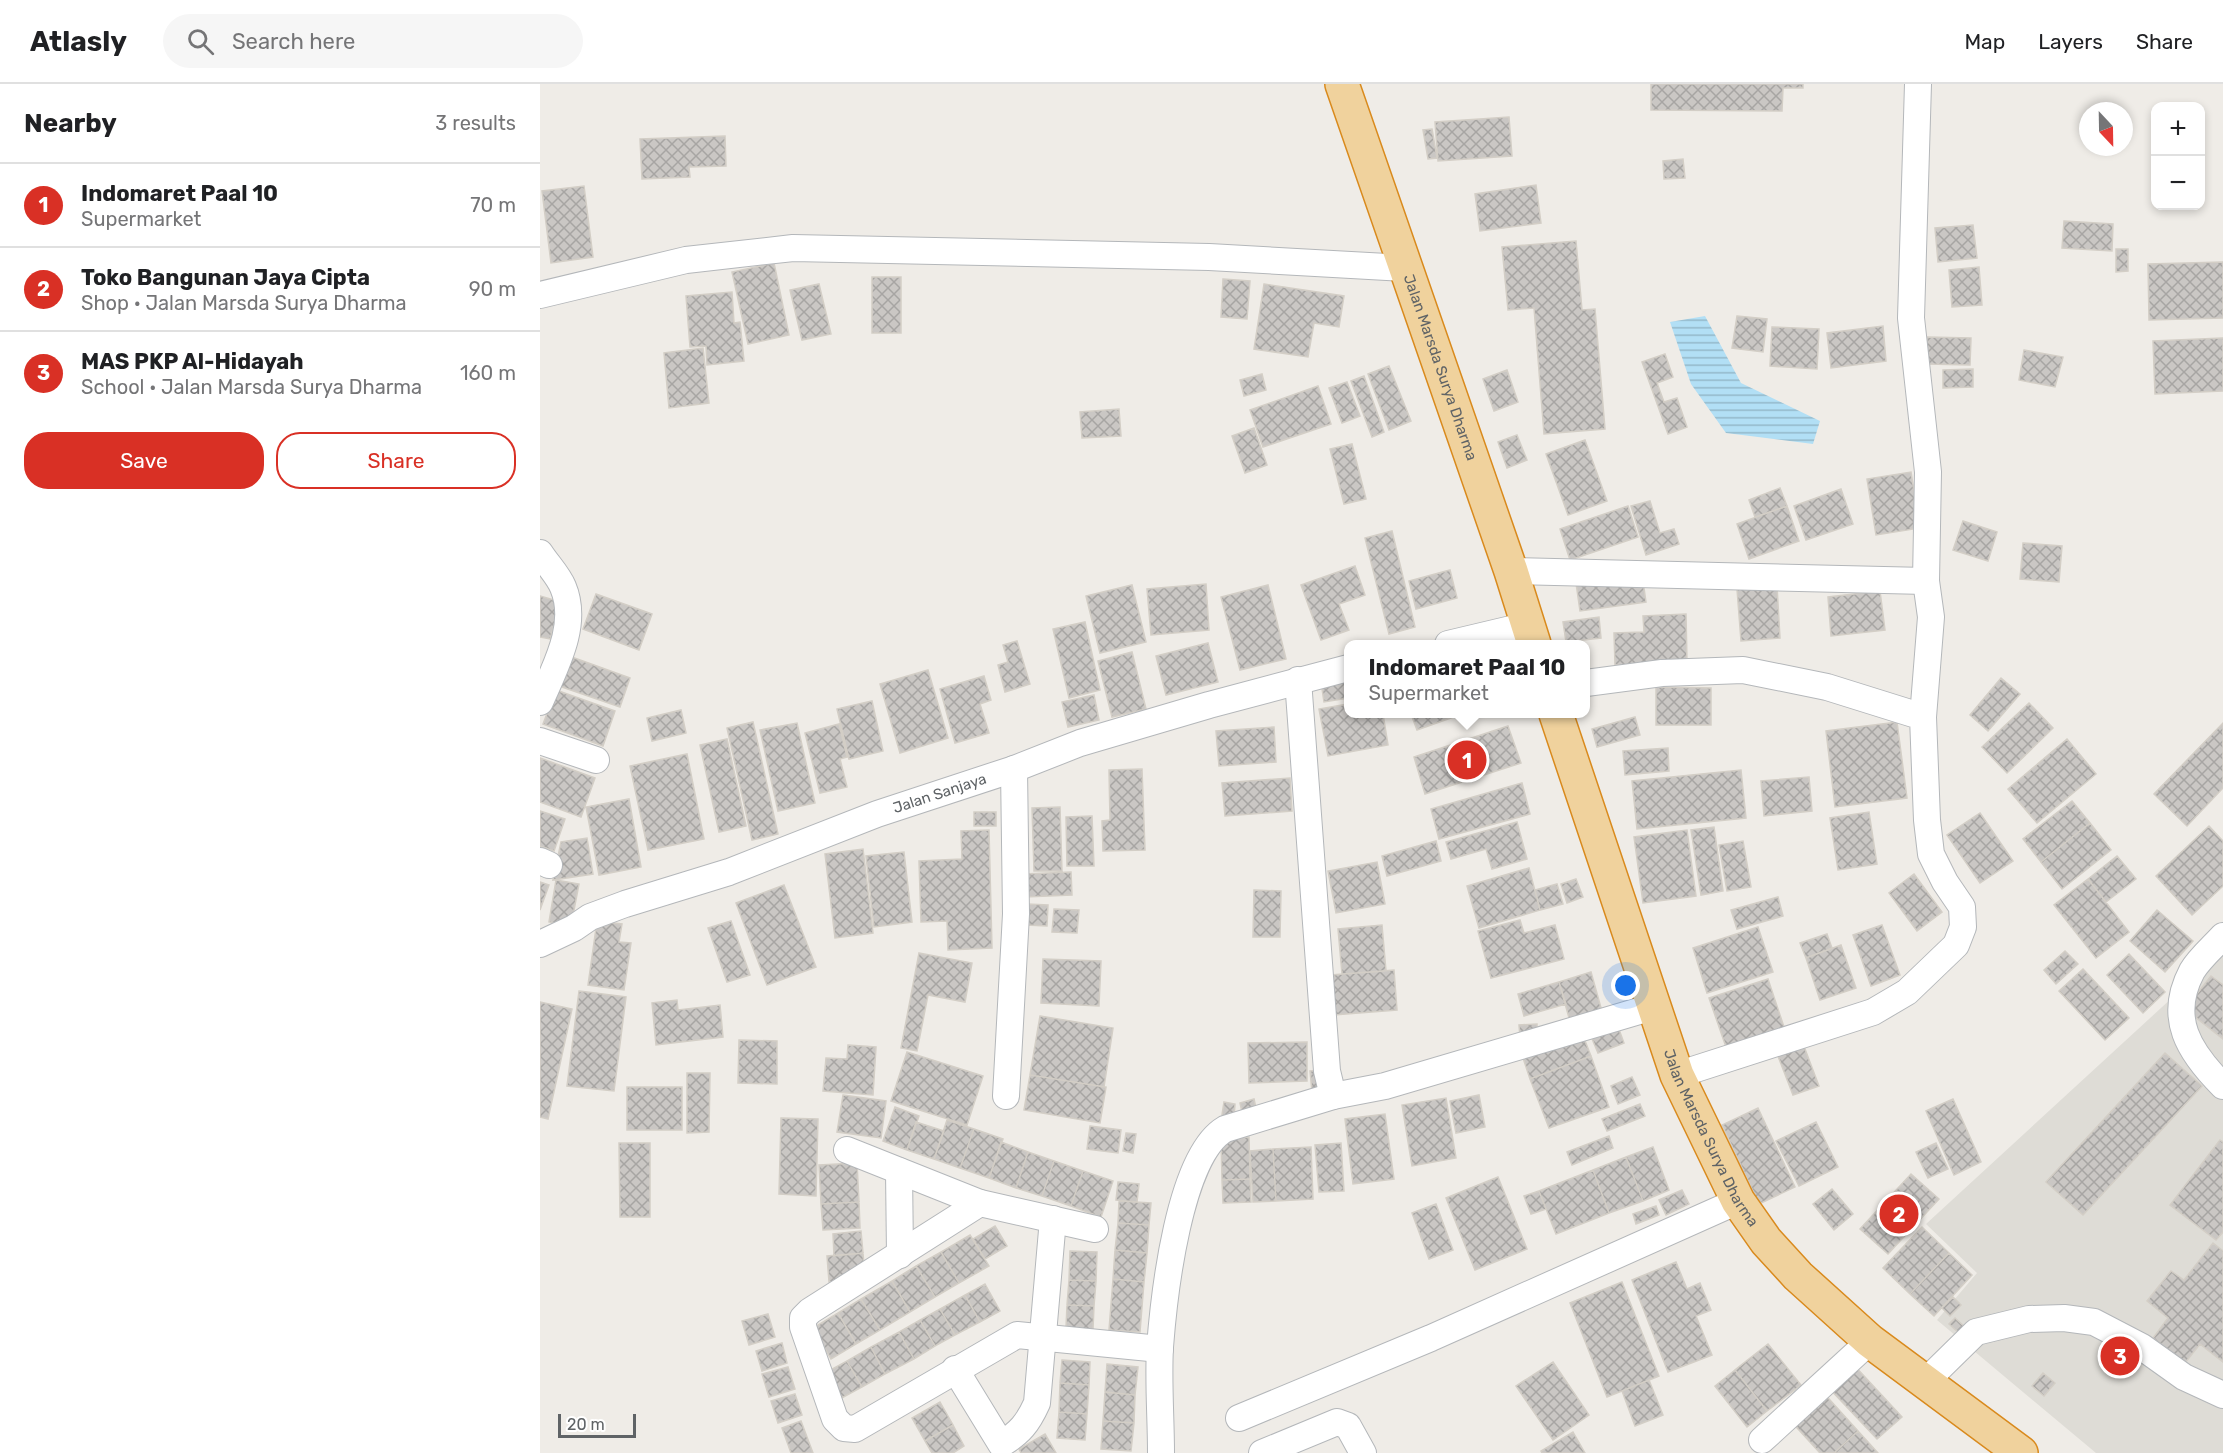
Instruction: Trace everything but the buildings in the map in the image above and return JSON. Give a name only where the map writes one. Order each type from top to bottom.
[{"type":"highway","name":"Jalan Marsda Surya Dharma","points":[[1345,87],[1531,635]]},
{"type":"highway","name":"Jalan Marsda Surya Dharma","points":[[1557,718],[1656,1006],[1677,1075],[1738,1201],[1766,1241],[1798,1276],[1870,1341],[2021,1453]]},
{"type":"street","points":[[1677,1075],[1873,1012],[1907,992],[1956,945],[1963,927],[1962,907],[1945,882],[1931,854],[1927,820],[1923,717],[1931,617],[1926,581],[1928,472],[1911,318],[1918,84]]},
{"type":"street","points":[[540,295],[686,260],[793,248],[1209,257],[1405,268]]},
{"type":"street","points":[[540,552],[563,587],[570,613],[550,654],[540,702]]},
{"type":"street","points":[[1511,571],[1926,581]]},
{"type":"street","points":[[1490,640],[1531,635]]},
{"type":"street","name":"Jalan Sanjaya","points":[[540,944],[574,928],[590,917],[729,872],[877,814],[1014,769],[1080,743],[1344,669]]},
{"type":"street","points":[[1590,682],[1662,673],[1743,670],[1827,687],[1923,717]]},
{"type":"street","points":[[1298,680],[1327,1071],[1333,1096]]},
{"type":"street","points":[[540,741],[596,760]]},
{"type":"street","points":[[1006,1096],[1016,914],[1014,769]]},
{"type":"street","points":[[2223,936],[2193,970],[2182,996],[2181,1018],[2185,1038],[2223,1086]]},
{"type":"street","points":[[1161,1453],[1160,1349],[1181,1207],[1205,1146],[1225,1129],[1333,1096],[1385,1086],[1656,1006]]},
{"type":"street","points":[[847,1150],[980,1203],[1095,1229]]},
{"type":"street","points":[[899,1171],[900,1255]]},
{"type":"street","points":[[1239,1418],[1431,1338],[1738,1201]]},
{"type":"street","points":[[980,1203],[810,1311],[803,1318],[803,1327],[835,1419],[844,1428],[855,1429],[1017,1335],[1160,1349]]},
{"type":"street","points":[[955,1369],[1004,1448],[1019,1433],[1037,1403],[1053,1219]]},
{"type":"street","points":[[1926,1381],[1976,1332],[2029,1319],[2064,1318],[2094,1322],[2142,1347],[2184,1377],[2223,1395]]},
{"type":"street","points":[[1762,1440],[1870,1341]]},
{"type":"street","points":[[1262,1453],[1337,1422],[1348,1426],[1363,1453]]},
{"type":"shaded area","points":[[2223,951],[2223,1453],[2096,1453],[1937,1320],[1977,1273],[1926,1224]]},
{"type":"water","points":[[1705,316],[1741,383],[1820,421],[1813,444],[1726,433],[1691,384],[1670,322]]},
{"type":"place","name":"Indomaret Paal 10","points":[[1467,760]]},
{"type":"place","name":"Toko Bangunan Jaya Cipta","points":[[1899,1214]]},
{"type":"place","name":"MAS PKP Al-Hidayah","points":[[2120,1356]]}]
